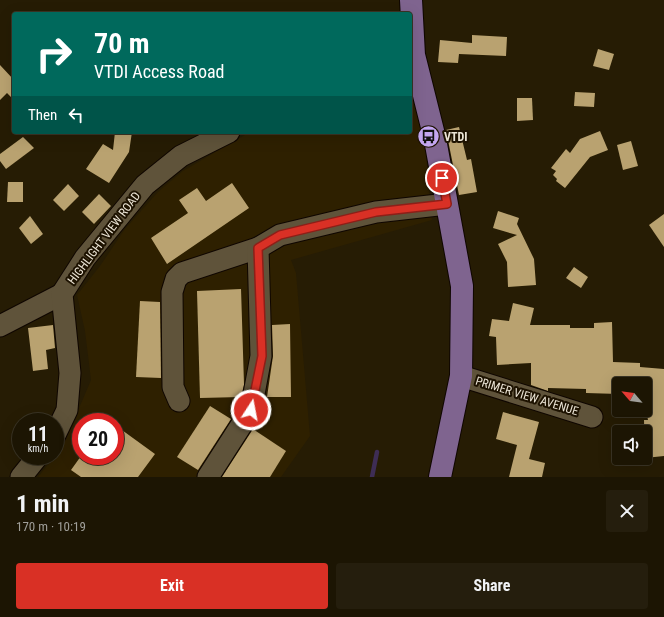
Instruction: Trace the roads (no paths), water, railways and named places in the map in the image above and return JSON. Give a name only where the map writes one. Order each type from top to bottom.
[{"type":"main road","points":[[411,0],[411,12]]},
{"type":"main road","points":[[412,55],[435,139],[462,286],[461,376],[440,477]]},
{"type":"street","name":"HIGHLIGHT VIEW ROAD","points":[[64,416],[67,410],[70,373],[62,294],[85,258],[145,185],[181,156],[225,134]]},
{"type":"street","points":[[179,401],[173,387],[172,292],[173,284],[182,273],[258,248],[280,235],[376,212],[447,204]]},
{"type":"street","points":[[208,477],[251,410],[262,356],[258,248]]},
{"type":"street","points":[[0,326],[62,294]]},
{"type":"street","name":"PRIMER VIEW AVENUE","points":[[461,376],[592,417]]},
{"type":"street","points":[[20,477],[30,465]]},
{"type":"waterway","points":[[372,477],[377,452]]},
{"type":"place","name":"VTDI","points":[[428,137]]}]
